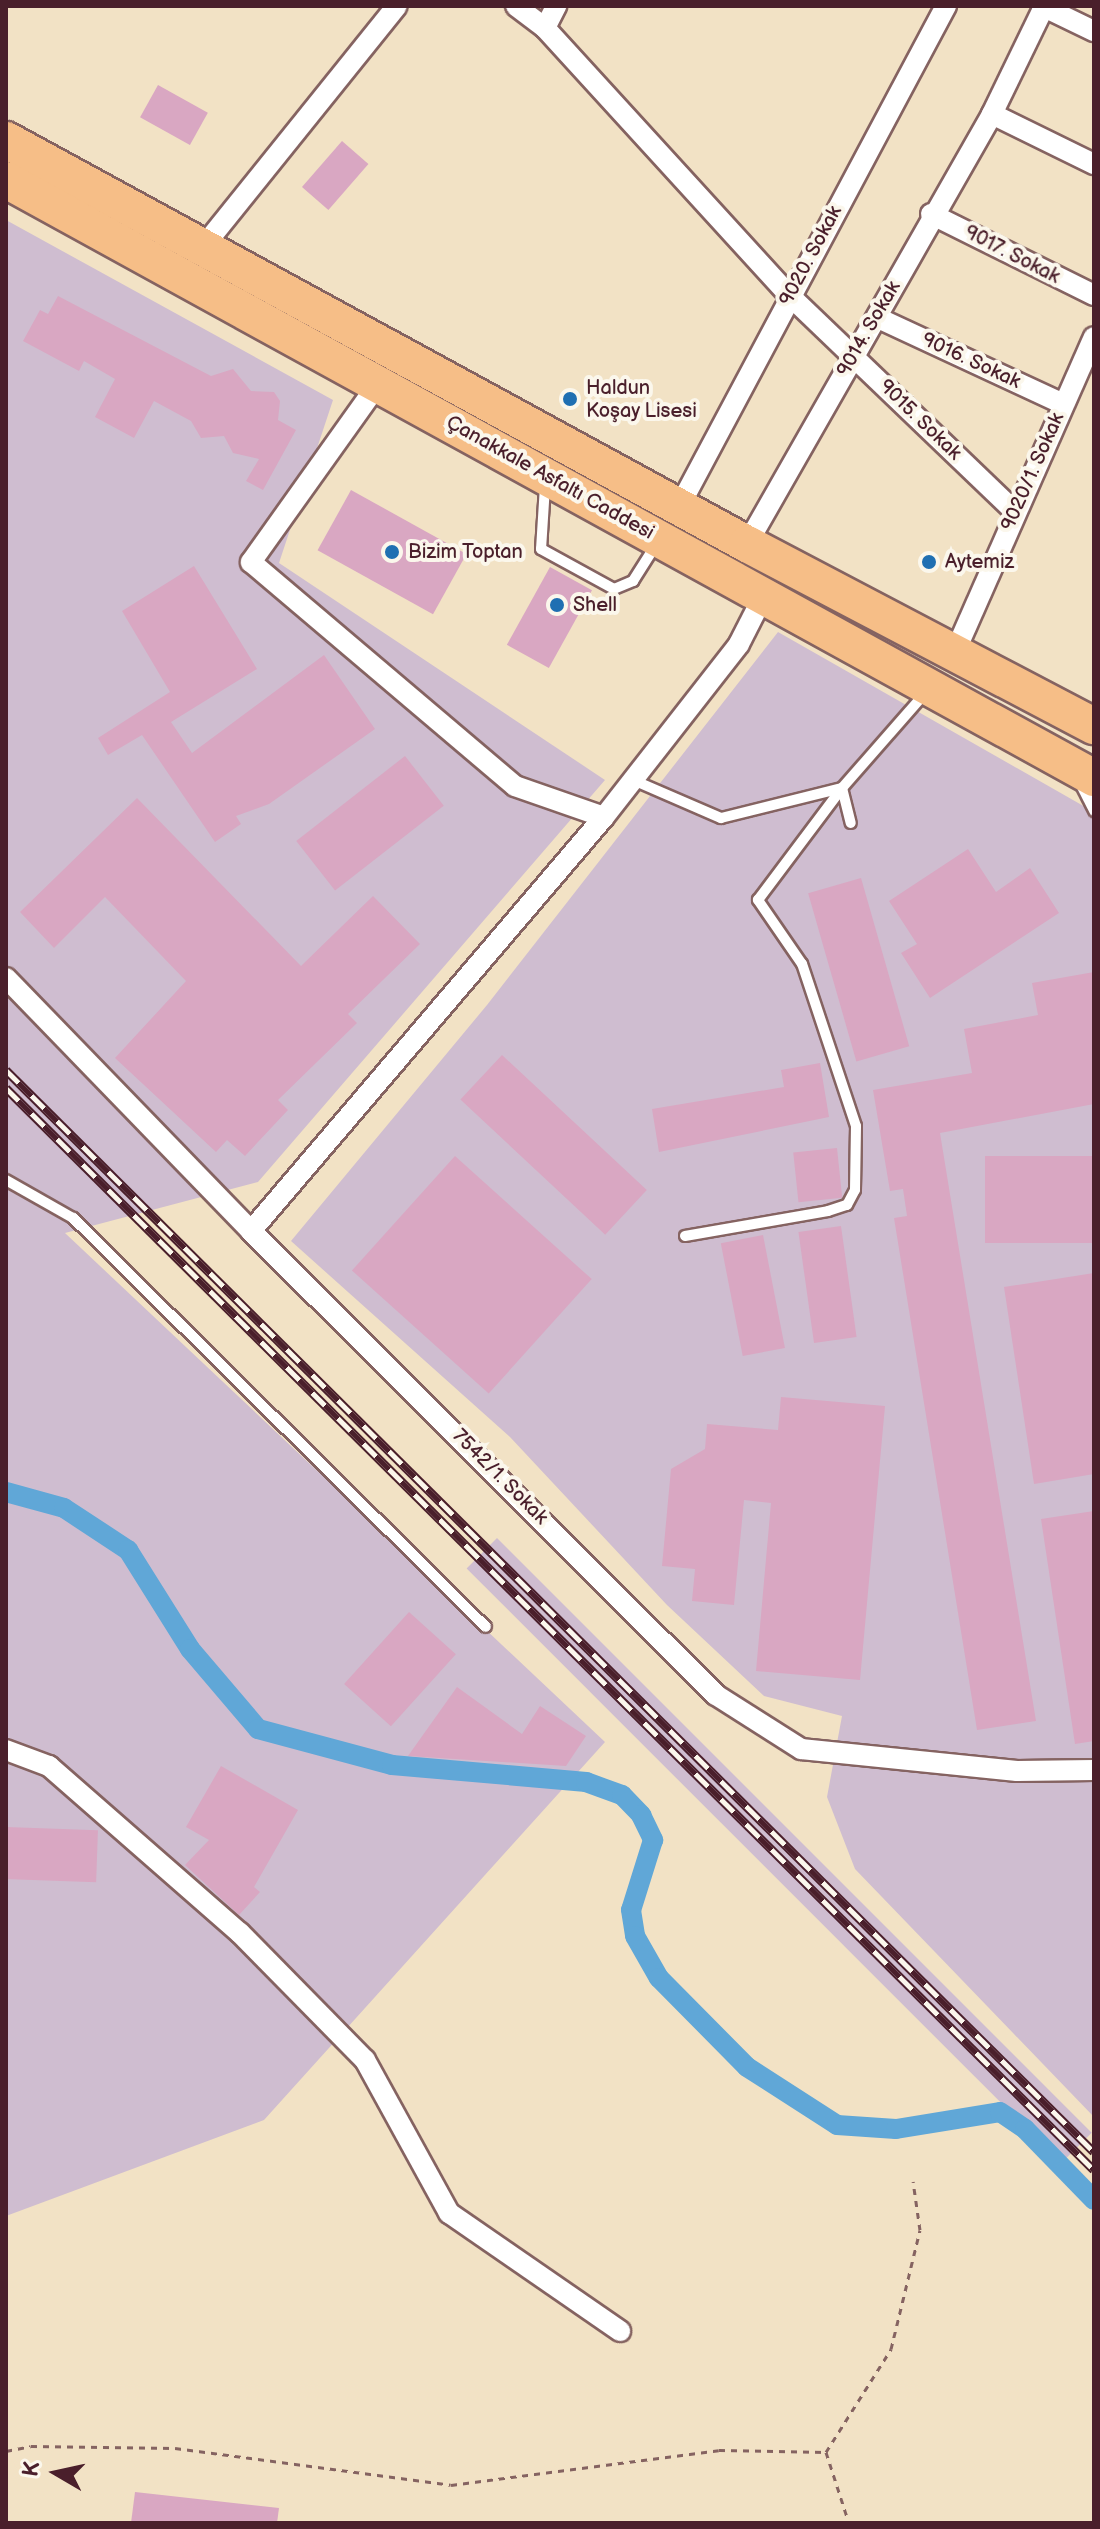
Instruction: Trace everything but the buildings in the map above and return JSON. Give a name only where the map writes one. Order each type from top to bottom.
[{"type":"highway","name":"Çanakkale Asfaltı Caddesi","points":[[6,140],[747,544],[1094,726]]},
{"type":"highway","name":"Çanakkale Asfaltı Caddesi","points":[[6,180],[1086,773]]},
{"type":"street","points":[[203,247],[397,6]]},
{"type":"street","name":"9015. Sokak","points":[[516,6],[545,28],[790,296],[1015,512]]},
{"type":"street","points":[[545,28],[556,6]]},
{"type":"street","name":"9020. Sokak","points":[[679,507],[946,6]]},
{"type":"street","points":[[1043,6],[1094,31]]},
{"type":"street","name":"9014. Sokak","points":[[747,544],[853,356],[878,318],[931,214],[992,114],[1043,6]]},
{"type":"street","points":[[992,114],[1094,164]]},
{"type":"street","name":"9017. Sokak","points":[[931,214],[1094,295]]},
{"type":"street","name":"9016. Sokak","points":[[878,318],[1063,404]]},
{"type":"street","name":"9020/1. Sokak","points":[[955,652],[1094,337]]},
{"type":"street","points":[[378,384],[251,562],[515,786],[604,817]]},
{"type":"street","points":[[251,1231],[604,817],[739,644],[764,595]]},
{"type":"street","name":"7542/1. Sokak","points":[[6,978],[251,1231],[716,1695],[801,1749],[1017,1771],[1094,1770]]},
{"type":"street","points":[[6,1750],[49,1766],[240,1933],[365,2060],[449,2213],[620,2331]]},
{"type":"lane","points":[[545,476],[541,549],[614,589],[633,581],[660,538]]},
{"type":"lane","points":[[685,1236],[828,1211],[847,1205],[855,1190],[856,1126],[802,964],[758,900],[842,788],[930,687]]},
{"type":"lane","points":[[1086,773],[1094,811]]},
{"type":"lane","points":[[633,780],[721,818],[842,788]]},
{"type":"lane","points":[[842,788],[851,823]]},
{"type":"lane","points":[[6,1180],[73,1218],[486,1627]]},
{"type":"path","points":[[826,2452],[891,2349],[920,2230],[913,2181]]},
{"type":"path","points":[[6,2451],[31,2446],[175,2448],[451,2485],[719,2450],[826,2452]]},
{"type":"path","points":[[826,2452],[849,2523]]},
{"type":"shaded area","points":[[6,220],[333,400],[279,563],[605,780],[258,1182],[65,1233],[605,1742],[264,2120],[6,2216]]},
{"type":"shaded area","points":[[778,632],[1094,812],[1094,2117],[855,1869],[827,1797],[842,1716],[764,1696],[667,1605],[510,1437],[291,1241],[487,1005]]},
{"type":"shaded area","points":[[497,1538],[1092,2133],[1061,2163],[467,1568]]},
{"type":"waterway","points":[[6,1492],[64,1508],[128,1550],[190,1649],[258,1729],[392,1765],[586,1782],[622,1795],[641,1815],[653,1840],[631,1910],[635,1936],[659,1978],[747,2067],[837,2125],[896,2129],[1000,2112],[1025,2129],[1094,2200]]},
{"type":"railway","points":[[6,1070],[1094,2152]]},
{"type":"railway","points":[[6,1088],[1094,2170]]},
{"type":"place","name":"Haldun Koşay Lisesi","points":[[570,399]]},
{"type":"place","name":"Bizim Toptan","points":[[392,552]]},
{"type":"place","name":"Aytemiz","points":[[929,562]]},
{"type":"place","name":"Shell","points":[[557,605]]}]
